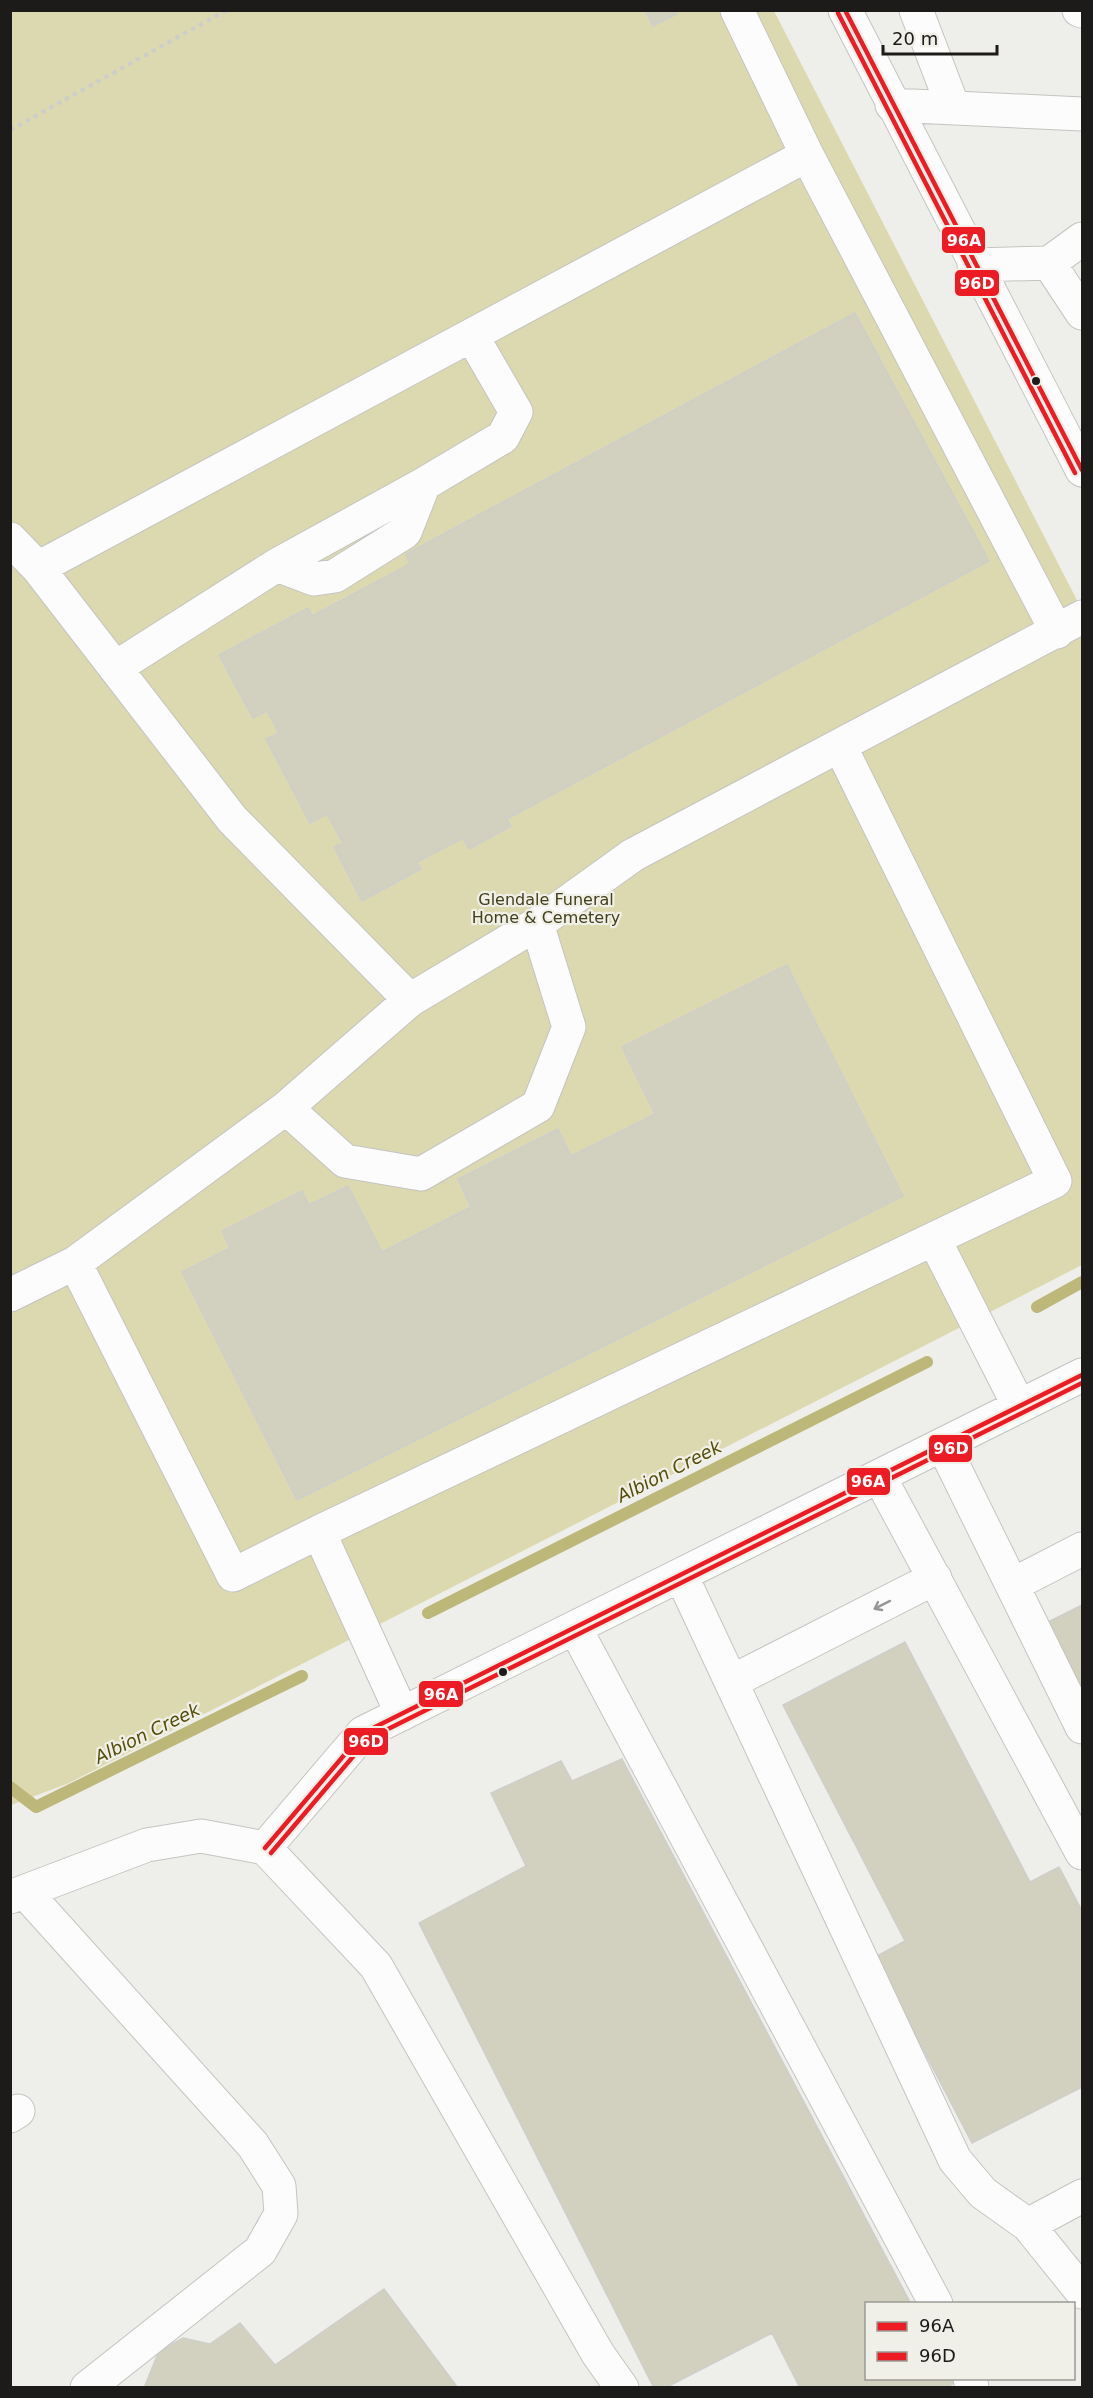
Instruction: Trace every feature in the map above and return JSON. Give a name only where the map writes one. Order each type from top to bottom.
[{"type":"street","points":[[10,1295],[75,1263],[286,1108],[410,1000],[537,924],[633,855],[1070,625],[807,155],[737,10]]},
{"type":"street","points":[[844,10],[974,265],[1083,470]]},
{"type":"street","points":[[916,10],[953,107]]},
{"type":"street","points":[[892,105],[1083,114]]},
{"type":"street","points":[[38,568],[807,155]]},
{"type":"street","points":[[974,265],[1049,263],[1083,239]]},
{"type":"street","points":[[1049,263],[1083,313]]},
{"type":"street","points":[[115,668],[277,565],[314,579],[335,576],[405,532],[424,484],[503,437],[516,412],[472,336]]},
{"type":"street","points":[[10,539],[38,568],[232,819],[410,1000]]},
{"type":"street","points":[[75,1263],[233,1575],[1055,1181],[840,746]]},
{"type":"street","points":[[286,1108],[345,1161],[421,1174],[538,1106],[568,1027],[537,924]]},
{"type":"street","points":[[934,1239],[1018,1406]]},
{"type":"street","points":[[266,1848],[363,1733],[1083,1374]]},
{"type":"street","points":[[943,1445],[1083,1727]]},
{"type":"street","points":[[879,1476],[1083,1853]]},
{"type":"street","points":[[319,1532],[402,1714]]},
{"type":"street","points":[[1012,1585],[1083,1549]]},
{"type":"street","points":[[681,1575],[955,2160],[983,2193],[1028,2225],[1083,2292]]},
{"type":"street","points":[[730,1682],[935,1578]]},
{"type":"street","points":[[575,1628],[935,2302]]},
{"type":"street","points":[[87,2388],[260,2251],[280,2214],[279,2186],[253,2145],[18,1894],[147,1845],[201,1836],[266,1848],[376,1966],[598,2354],[622,2388]]},
{"type":"street","points":[[1028,2225],[1083,2196]]},
{"type":"path","points":[[10,130],[227,10]]},
{"type":"green space","name":"Glendale Funeral Home & Cemetery","points":[[11,11],[774,11],[1082,610],[1082,1265],[69,1783],[11,1805]]},
{"type":"building","points":[[645,10],[675,10],[677,14],[653,26]]},
{"type":"building","points":[[855,313],[989,561],[507,819],[511,826],[469,849],[463,838],[417,862],[421,869],[362,901],[334,847],[343,843],[327,814],[310,823],[266,739],[279,733],[267,711],[253,718],[219,655],[308,608],[312,616],[410,564],[406,554]]},
{"type":"building","points":[[787,965],[903,1196],[297,1500],[182,1272],[230,1248],[222,1231],[302,1191],[309,1205],[348,1186],[382,1252],[471,1207],[458,1179],[558,1129],[571,1156],[655,1114],[622,1047]]},
{"type":"building","points":[[1082,1605],[1082,1707],[1042,1625]]},
{"type":"building","points":[[905,1642],[1030,1882],[1059,1867],[1082,1911],[1082,2087],[972,2143],[875,1957],[905,1941],[783,1705]]},
{"type":"building","points":[[622,1759],[910,2302],[865,2302],[865,2380],[952,2380],[954,2383],[946,2388],[800,2388],[772,2333],[665,2388],[654,2388],[419,1923],[526,1866],[491,1793],[561,1761],[572,1781]]},
{"type":"building","points":[[384,2289],[458,2388],[144,2388],[159,2351],[183,2338],[210,2344],[240,2323],[275,2365]]},
{"type":"waterway","name":"Albion Creek","points":[[1037,1307],[1082,1282]]},
{"type":"waterway","name":"Albion Creek","points":[[428,1613],[927,1362]]},
{"type":"waterway","name":"Albion Creek","points":[[10,1787],[36,1807],[302,1676]]},
{"type":"transit line","name":"96A","points":[[845,10],[1082,470]]},
{"type":"transit line","name":"96D","points":[[838,13],[1075,473]]},
{"type":"transit line","name":"96A","points":[[265,1848],[363,1733],[1082,1375]]},
{"type":"transit line","name":"96D","points":[[271,1853],[368,1739],[1082,1383]]}]
